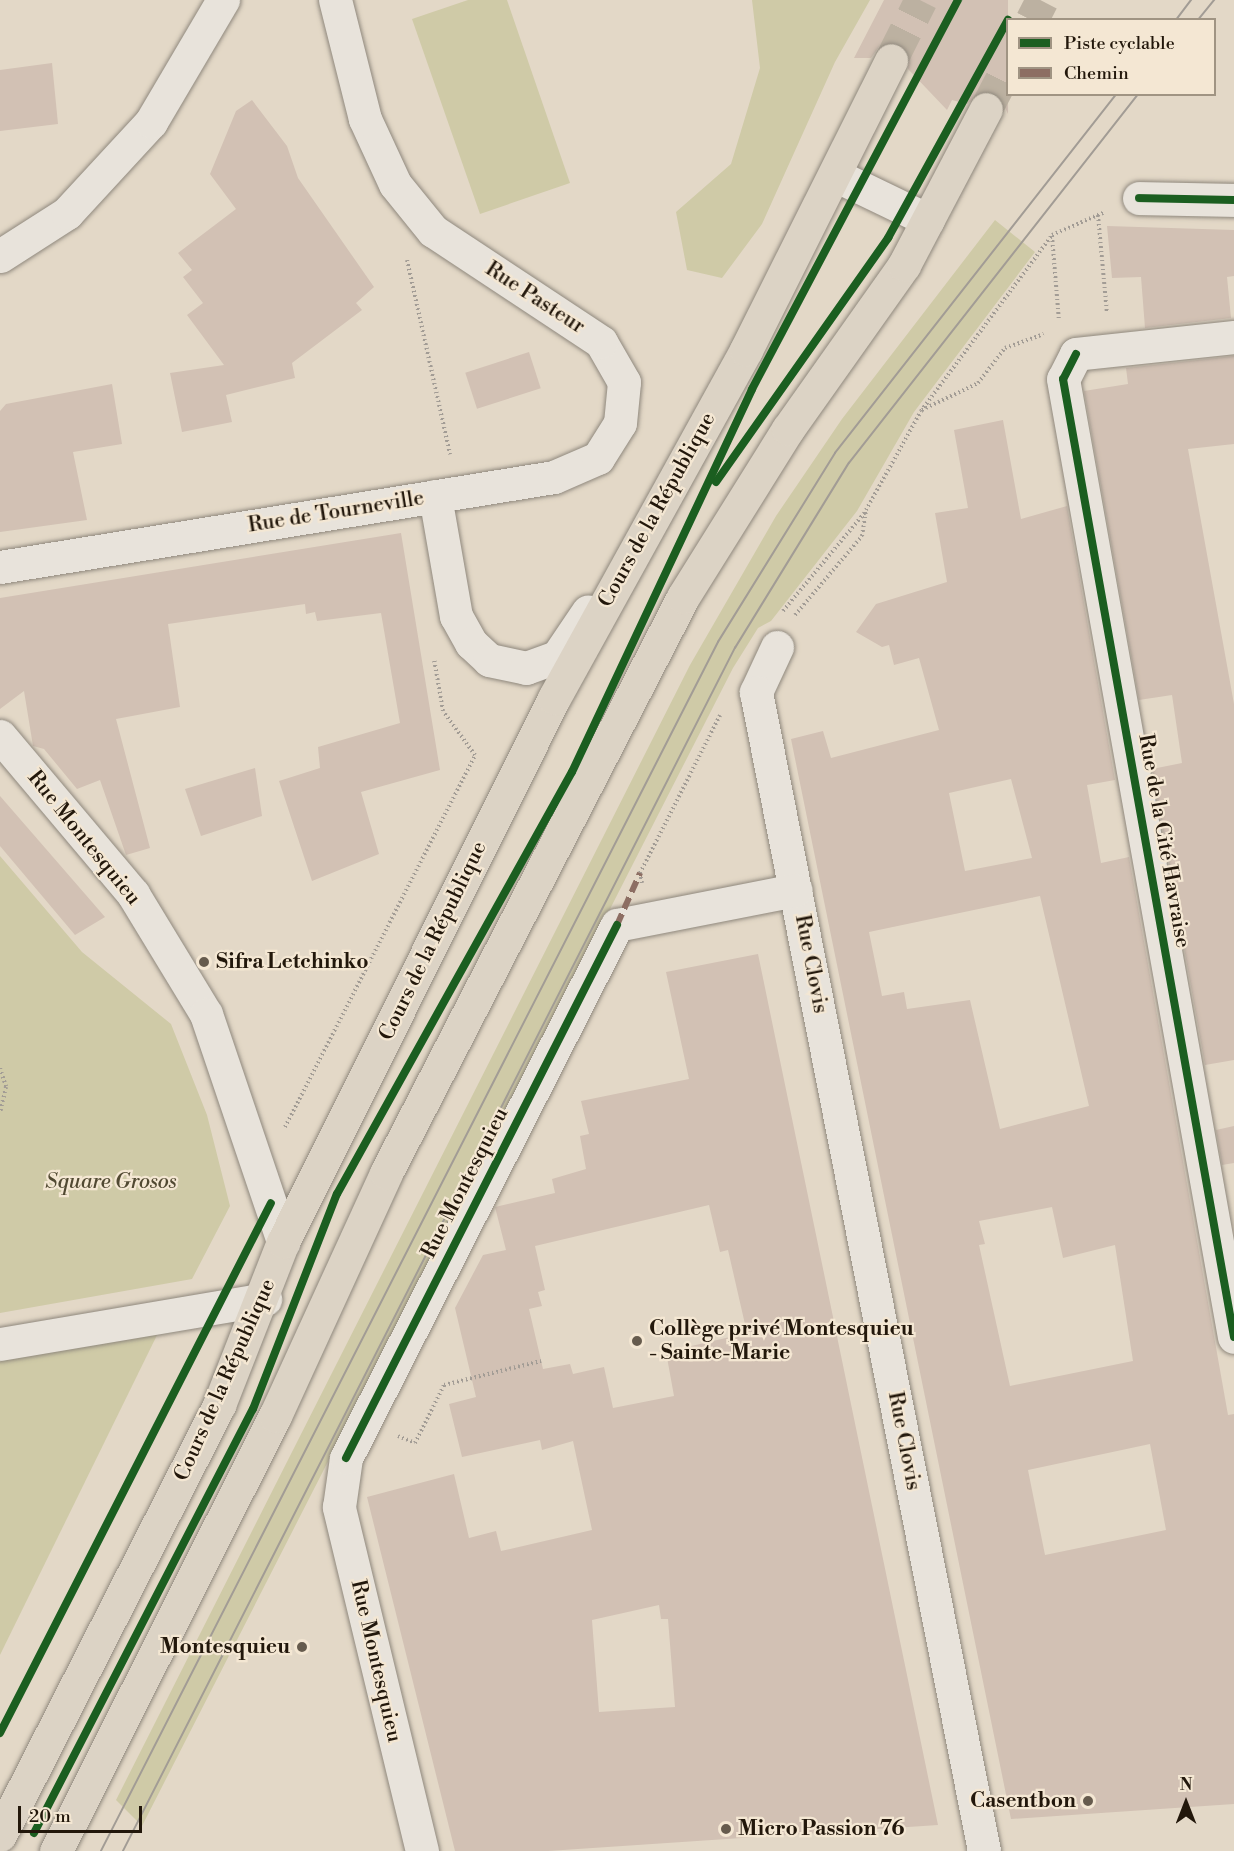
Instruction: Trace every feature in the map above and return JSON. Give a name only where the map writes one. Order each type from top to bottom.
[{"type":"main road","name":"Cours de la République","points":[[0,1835],[180,1484],[264,1299],[283,1242],[554,698],[834,175],[891,60]]},
{"type":"main road","points":[[56,1851],[275,1416],[386,1173],[683,597],[788,429],[904,265],[986,109]]},
{"type":"street","points":[[0,256],[67,213],[151,122],[223,0]]},
{"type":"street","name":"Rue Pasteur","points":[[335,0],[365,119],[395,184],[433,231],[601,342],[624,382],[620,423],[598,458],[554,477],[435,496]]},
{"type":"street","points":[[834,175],[928,220]]},
{"type":"street","points":[[1139,198],[1234,200]]},
{"type":"street","name":"Rue de la Cité Havraise","points":[[1234,337],[1076,354],[1063,379],[1234,1337]]},
{"type":"street","name":"Rue de Tourneville","points":[[0,567],[435,496],[456,616],[471,643],[489,660],[526,668],[557,657],[654,514]]},
{"type":"street","name":"Rue Clovis","points":[[777,647],[756,692],[984,1851]]},
{"type":"street","name":"Rue Montesquieu","points":[[0,736],[134,894],[206,1014],[262,1173],[283,1242]]},
{"type":"street","name":"Rue Montesquieu","points":[[422,1851],[339,1507],[346,1458],[617,926],[796,890]]},
{"type":"street","points":[[0,1344],[264,1299]]},
{"type":"path","points":[[777,647],[788,624],[862,536],[867,510],[921,411],[1052,235],[1139,198]]},
{"type":"path","points":[[1098,215],[1105,278]]},
{"type":"path","points":[[1052,235],[1060,332]]},
{"type":"path","points":[[412,294],[450,452]]},
{"type":"path","points":[[921,411],[978,383],[1005,348],[1031,335],[1050,333]]},
{"type":"path","points":[[262,1173],[475,755],[443,711],[433,654]]},
{"type":"path","points":[[0,1068],[6,1087],[0,1112]]},
{"type":"path","points":[[428,1416],[444,1385],[541,1361]]},
{"type":"green space","points":[[468,0],[507,0],[570,183],[480,214],[412,19]]},
{"type":"green space","points":[[752,0],[870,0],[835,62],[762,224],[722,278],[687,270],[676,212],[731,164],[760,68]]},
{"type":"green space","points":[[995,220],[1035,252],[914,412],[857,511],[771,621],[758,628],[733,668],[142,1826],[116,1800],[690,665],[776,516],[842,419]]},
{"type":"green space","name":"Square Grosos","points":[[0,856],[82,952],[171,1024],[207,1115],[230,1206],[192,1279],[0,1313]]},
{"type":"green space","points":[[160,1329],[0,1655],[0,1359]]},
{"type":"building","points":[[884,0],[1008,0],[1006,96],[1008,96],[1008,114],[1001,99],[986,90],[967,104],[952,100],[947,110],[908,69],[907,50],[899,43],[881,44],[871,58],[854,58]]},
{"type":"building","points":[[52,63],[58,124],[0,131],[0,70]]},
{"type":"building","points":[[252,100],[287,146],[298,178],[374,287],[356,303],[362,310],[292,363],[295,378],[226,395],[232,422],[182,432],[170,373],[224,365],[187,315],[203,303],[183,277],[192,270],[178,253],[236,209],[210,174],[236,111]]},
{"type":"building","points":[[1107,226],[1234,230],[1234,276],[1227,277],[1231,318],[1145,328],[1141,277],[1112,278]]},
{"type":"building","points":[[529,352],[541,388],[477,409],[465,373]]},
{"type":"building","points":[[1234,356],[1234,444],[1188,449],[1234,704],[1234,1060],[1205,1065],[1152,769],[1182,763],[1172,695],[1139,700],[1084,391],[1128,384],[1126,368]]},
{"type":"building","points":[[112,384],[122,444],[73,452],[87,520],[0,532],[0,411],[6,404]]},
{"type":"building","points":[[1003,420],[1021,519],[1067,506],[1115,780],[1087,785],[1101,863],[1129,857],[1228,1415],[1234,1414],[1234,1804],[1011,1819],[791,739],[823,731],[831,758],[939,730],[919,658],[894,665],[889,645],[882,647],[856,632],[876,604],[947,582],[935,513],[968,508],[954,430]],"holes":[[[1011,779],[1032,858],[965,871],[949,793]],[[1040,896],[1089,1106],[1000,1129],[970,1000],[907,1009],[904,992],[882,996],[869,932]],[[1052,1207],[1063,1258],[1115,1245],[1133,1361],[1010,1386],[979,1245],[985,1244],[979,1221]],[[1150,1444],[1166,1530],[1045,1555],[1028,1470]]]},
{"type":"building","points":[[401,533],[440,770],[361,792],[379,854],[312,881],[279,781],[320,768],[318,747],[400,723],[381,613],[317,621],[315,612],[306,614],[305,604],[168,624],[180,707],[116,719],[150,848],[126,855],[100,780],[77,789],[44,749],[33,746],[24,691],[0,709],[0,598]]},
{"type":"building","points":[[255,768],[262,816],[201,836],[185,789]]},
{"type":"building","points":[[0,796],[105,917],[75,935],[0,846]]},
{"type":"building","points":[[758,954],[938,1825],[548,1851],[455,1851],[367,1497],[454,1474],[469,1538],[496,1531],[501,1551],[592,1530],[573,1441],[542,1450],[540,1440],[462,1457],[449,1404],[476,1397],[455,1308],[483,1255],[506,1250],[495,1207],[555,1193],[552,1179],[586,1169],[580,1136],[589,1134],[581,1101],[689,1079],[666,972]],"holes":[[[709,1205],[720,1252],[728,1250],[747,1333],[666,1352],[674,1396],[613,1408],[604,1367],[573,1374],[570,1364],[543,1369],[529,1309],[542,1306],[538,1292],[545,1290],[535,1246]],[[659,1605],[661,1619],[668,1619],[675,1707],[599,1712],[592,1620]]]},
{"type":"building","points":[[1234,1126],[1234,1163],[1222,1165],[1216,1130]]},
{"type":"tunnel","points":[[891,60],[921,0]]},
{"type":"tunnel","points":[[1033,18],[1042,0]]},
{"type":"tunnel","points":[[986,109],[1006,71]]},
{"type":"tram line","points":[[1178,18],[1191,0]]},
{"type":"tram line","points":[[1200,18],[1214,0]]},
{"type":"tram line","points":[[101,1851],[718,642],[835,453],[1114,96]]},
{"type":"tram line","points":[[123,1851],[735,648],[849,463],[1136,96]]},
{"type":"marked path","points":[[617,925],[640,873]]},
{"type":"cycle path","points":[[34,1833],[253,1409],[337,1194],[572,772],[752,389],[958,0]]},
{"type":"cycle path","points":[[716,482],[888,238],[1006,24]]},
{"type":"cycle path","points":[[1139,198],[1234,200]]},
{"type":"cycle path","points":[[1076,354],[1063,379],[1234,1337]]},
{"type":"cycle path","points":[[346,1458],[617,925]]},
{"type":"cycle path","points":[[0,1733],[271,1203]]},
{"type":"place","name":"Sifra Letchinko","points":[[204,962]]},
{"type":"place","name":"Collège privé Montesquieu - Sainte-Marie","points":[[637,1341]]},
{"type":"place","name":"Montesquieu","points":[[302,1647]]},
{"type":"place","name":"Casentbon","points":[[1088,1801]]},
{"type":"place","name":"Micro Passion 76","points":[[726,1829]]}]
